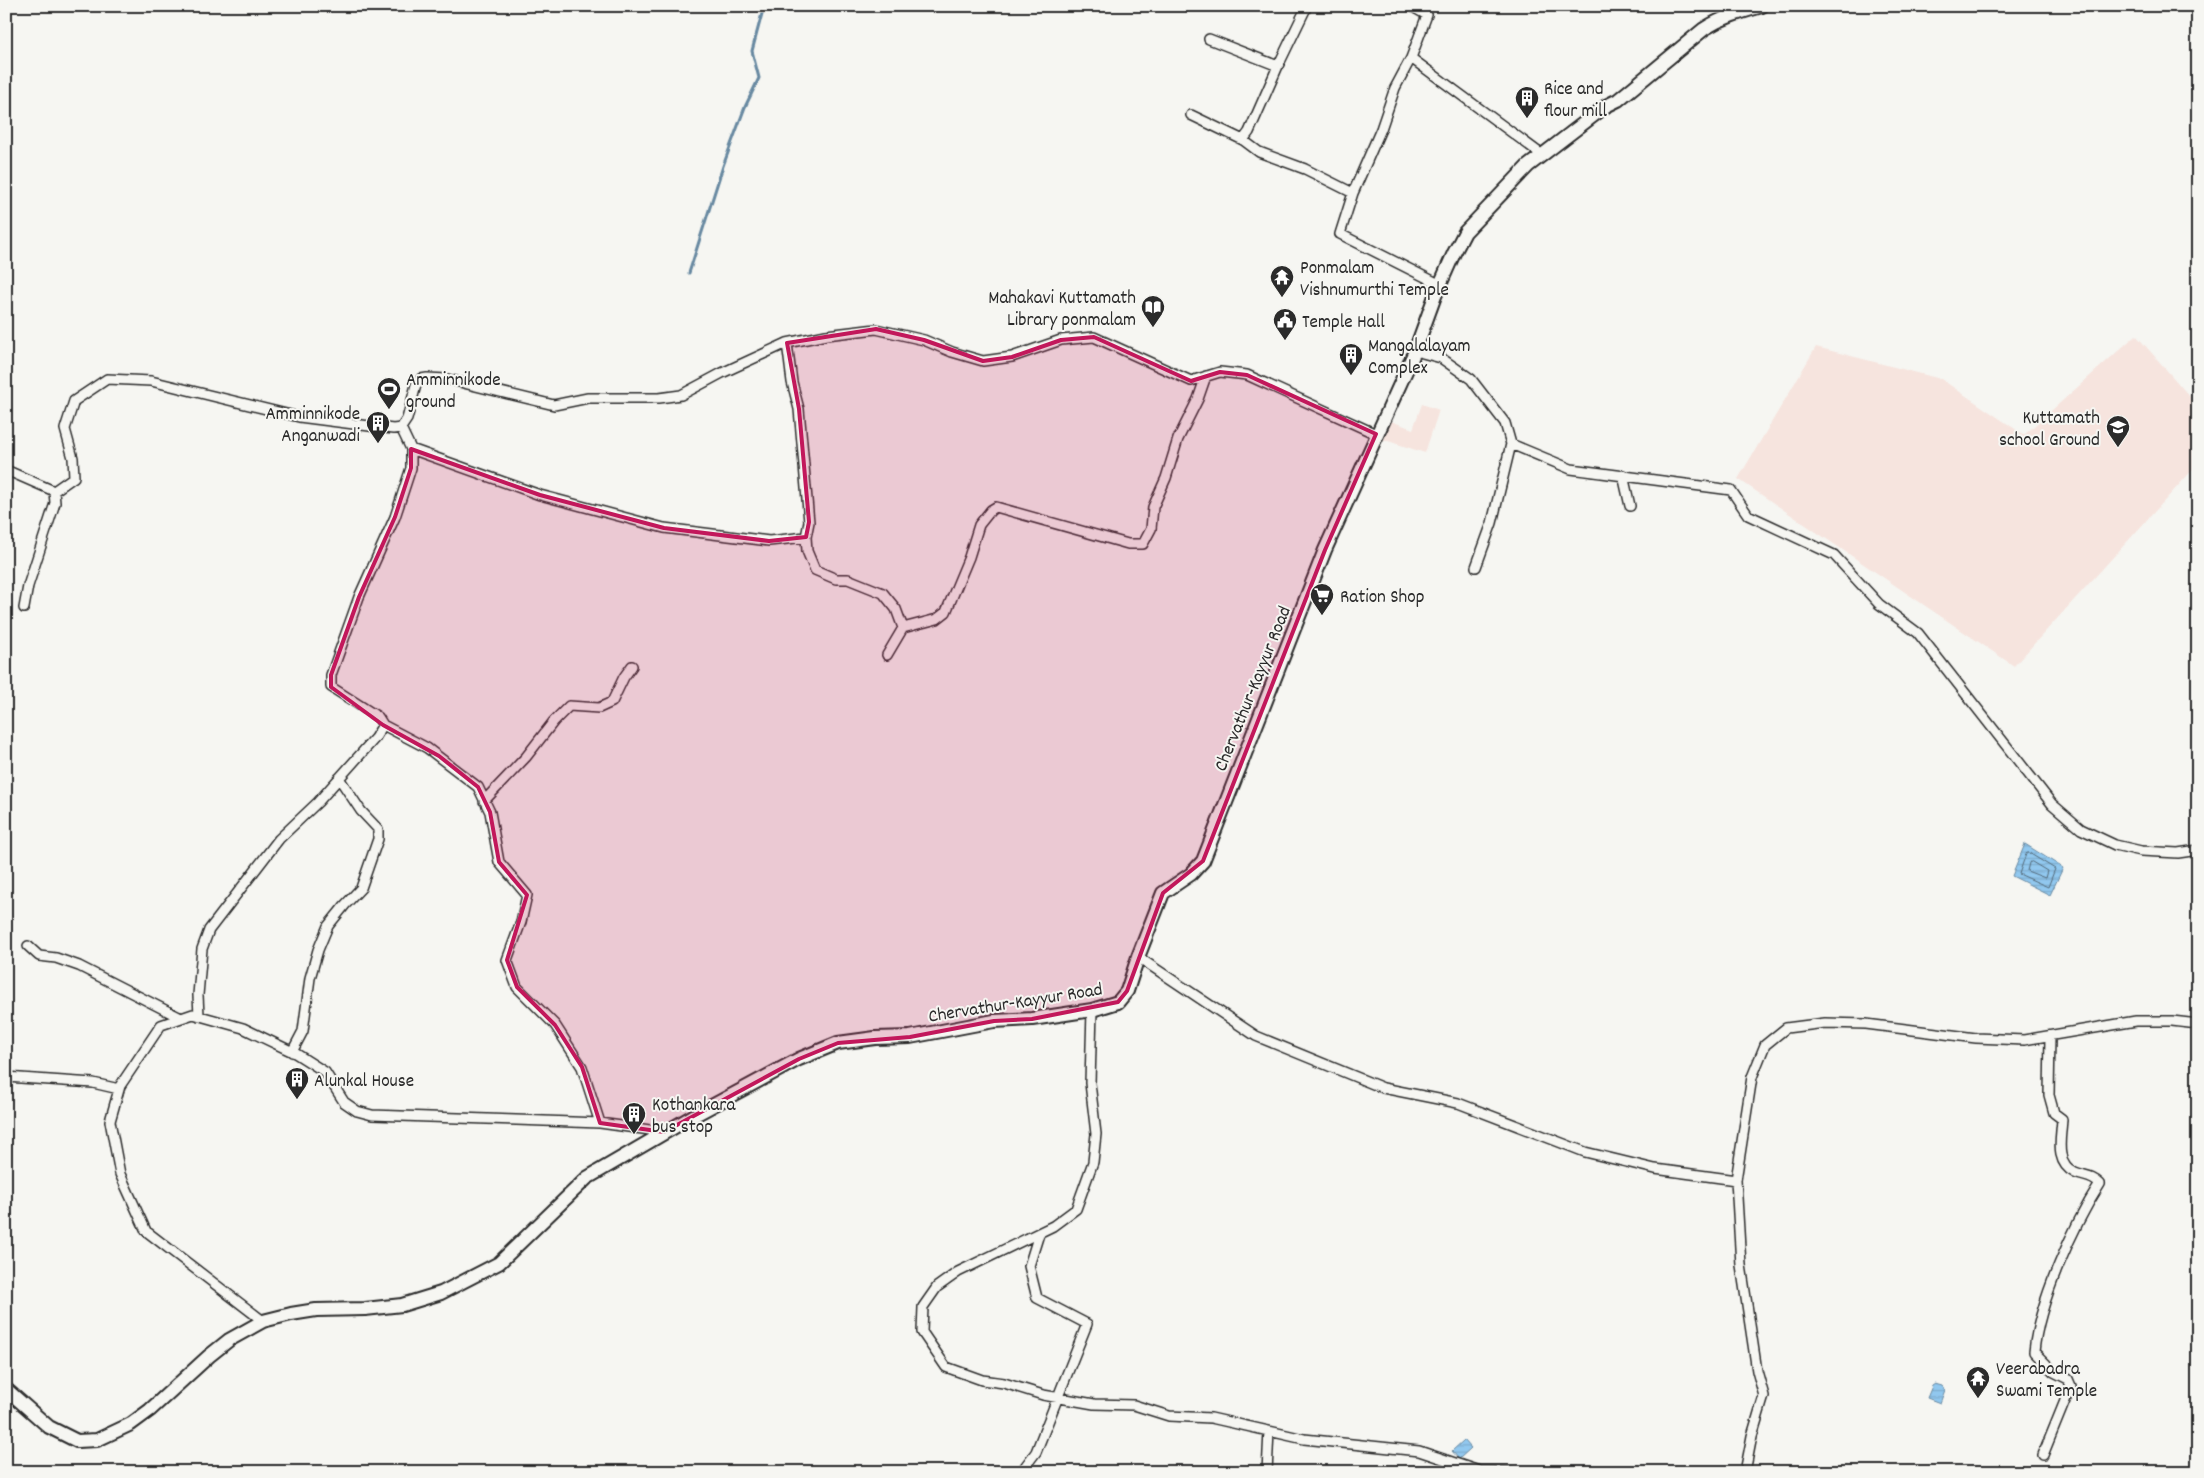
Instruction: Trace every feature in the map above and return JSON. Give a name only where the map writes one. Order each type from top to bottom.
[{"type":"main road","name":"Chervathur-Kayyur Road","points":[[6,1389],[49,1427],[77,1441],[97,1440],[131,1424],[150,1410],[222,1345],[263,1321],[316,1310],[386,1308],[441,1293],[499,1263],[587,1178],[664,1132],[799,1059],[838,1043],[875,1038],[910,1037],[994,1021],[1032,1020],[1092,1010],[1118,1002],[1127,991],[1163,893],[1191,874],[1203,861],[1325,550],[1415,351],[1439,284],[1465,232],[1541,154],[1606,106],[1618,100],[1704,29],[1718,20],[1762,6]]},
{"type":"street","points":[[1243,140],[1249,132],[1306,6]]},
{"type":"street","points":[[1411,6],[1427,15],[1412,58],[1395,88],[1381,128],[1353,194],[1340,234],[1439,284]]},
{"type":"street","points":[[1209,40],[1278,66]]},
{"type":"street","points":[[1412,58],[1541,154]]},
{"type":"street","points":[[1191,115],[1243,140],[1259,152],[1305,169],[1353,194]]},
{"type":"street","points":[[54,491],[74,478],[73,458],[64,429],[74,401],[107,379],[151,381],[299,417],[393,429],[401,428],[407,419],[416,385],[422,379],[447,379],[554,405],[588,398],[659,398],[681,395],[722,373],[787,343],[826,335],[876,329],[924,340],[952,352],[983,361],[1012,357],[1061,340],[1094,337],[1191,381],[1220,372],[1247,375],[1376,434]]},
{"type":"street","points":[[787,343],[792,382],[800,409],[809,522],[806,537],[807,551],[815,570],[836,579],[848,579],[883,593],[896,609],[903,628]]},
{"type":"street","points":[[1415,351],[1441,358],[1471,379],[1505,424],[1511,444],[1492,523],[1476,567]]},
{"type":"street","points":[[888,655],[903,628],[937,619],[946,612],[969,557],[979,525],[991,510],[996,507],[1128,544],[1143,544],[1151,529],[1152,507],[1166,478],[1178,439],[1198,398],[1206,376]]},
{"type":"street","points":[[401,428],[411,449],[411,468],[395,518],[359,597],[331,675],[331,687],[378,717],[383,724],[439,756],[478,787],[490,812],[499,862],[527,895],[521,922],[507,960],[517,987],[555,1025],[582,1067],[600,1124]]},
{"type":"street","points":[[1511,444],[1572,469],[1731,490],[1748,515],[1834,555],[1879,604],[1918,633],[2052,804],[2081,828],[2115,845],[2141,851],[2178,853],[2198,850]]},
{"type":"street","points":[[411,449],[540,495],[664,528],[769,541],[806,537]]},
{"type":"street","points":[[6,470],[54,491]]},
{"type":"street","points":[[1623,476],[1630,506]]},
{"type":"street","points":[[24,608],[28,586],[55,503],[54,491]]},
{"type":"street","points":[[484,801],[526,757],[554,721],[569,706],[599,708],[612,702],[624,677],[632,666]]},
{"type":"street","points":[[199,1016],[198,995],[201,958],[209,930],[279,839],[318,802],[375,738],[383,724]]},
{"type":"street","points":[[292,1052],[303,1031],[310,978],[318,950],[328,926],[361,888],[378,839],[378,829],[361,811],[339,778]]},
{"type":"street","points":[[28,946],[39,956],[56,958],[78,966],[181,1018]]},
{"type":"street","points":[[1138,957],[1256,1036],[1383,1088],[1458,1103],[1585,1152],[1654,1169],[1736,1180]]},
{"type":"street","points":[[1092,1010],[1090,1083],[1096,1134],[1093,1162],[1076,1209],[1039,1234],[958,1272],[936,1288],[923,1307],[922,1332],[946,1367],[982,1380],[1004,1382],[1036,1393],[1094,1404],[1134,1405],[1169,1416],[1211,1418],[1320,1442],[1350,1443],[1388,1449],[1419,1451],[1479,1471],[1513,1472]]},
{"type":"street","points":[[263,1321],[146,1231],[120,1174],[110,1121],[119,1090],[161,1025],[193,1014],[242,1028],[292,1052],[325,1072],[344,1102],[357,1111],[372,1115],[600,1124],[664,1132]]},
{"type":"street","points":[[1745,1472],[1752,1436],[1764,1396],[1757,1371],[1741,1265],[1736,1180],[1752,1077],[1765,1045],[1786,1028],[1825,1023],[1884,1026],[1976,1038],[2024,1040],[2136,1021],[2172,1021],[2198,1024]]},
{"type":"street","points":[[2043,1456],[2070,1386],[2068,1378],[2054,1372],[2034,1352],[2035,1336],[2060,1265],[2088,1203],[2100,1184],[2093,1177],[2076,1173],[2063,1163],[2060,1155],[2062,1119],[2054,1113],[2049,1096],[2050,1036]]},
{"type":"street","points":[[6,1077],[93,1083],[119,1090]]},
{"type":"street","points":[[1021,1472],[1036,1452],[1087,1324],[1037,1298],[1029,1266],[1039,1234]]},
{"type":"street","points":[[1267,1472],[1269,1431]]},
{"type":"highlighted area","points":[[876,329],[924,340],[983,361],[1012,357],[1061,340],[1094,337],[1191,381],[1220,372],[1247,375],[1376,434],[1325,550],[1203,861],[1163,893],[1127,991],[1118,1002],[1032,1019],[994,1021],[910,1037],[838,1043],[799,1059],[664,1132],[600,1123],[582,1067],[555,1025],[517,987],[507,960],[527,895],[499,862],[490,812],[478,787],[439,756],[383,725],[331,687],[331,675],[359,597],[395,517],[411,468],[411,449],[540,495],[664,528],[769,541],[806,537],[809,522],[799,409],[787,343]]},
{"type":"shaded area","points":[[2136,335],[2198,406],[2198,464],[2014,666],[1738,479],[1816,347],[1941,379],[2024,435]]},
{"type":"shaded area","points":[[1422,404],[1439,410],[1425,453],[1382,439],[1388,420],[1413,429]]},
{"type":"water","points":[[2025,844],[2063,868],[2050,895],[2012,876]]},
{"type":"water","points":[[1935,1384],[1942,1386],[1945,1390],[1940,1403],[1927,1398],[1932,1386]]},
{"type":"water","points":[[1464,1440],[1471,1448],[1459,1459],[1452,1451]]},
{"type":"waterway","points":[[689,273],[723,166],[745,107],[759,78],[752,51],[764,6]]},
{"type":"place","name":"Rice and flour mill","points":[[1527,119]]},
{"type":"place","name":"Ponmalam Vishnumurthi Temple","points":[[1282,298]]},
{"type":"place","name":"Mahakavi Kuttamath Library ponmalam","points":[[1153,328]]},
{"type":"place","name":"Temple Hall","points":[[1285,341]]},
{"type":"place","name":"Mangalalayam Complex","points":[[1351,376]]},
{"type":"place","name":"Amminnikode ground","points":[[389,410]]},
{"type":"place","name":"Amminnikode Anganwadi","points":[[378,444]]},
{"type":"place","name":"Kuttamath school Ground","points":[[2118,448]]},
{"type":"place","name":"Ration Shop","points":[[1322,616]]},
{"type":"place","name":"Alunkal House","points":[[297,1100]]},
{"type":"place","name":"Kothankara bus stop","points":[[634,1135]]},
{"type":"place","name":"Veerabadra Swami Temple","points":[[1978,1399]]}]
